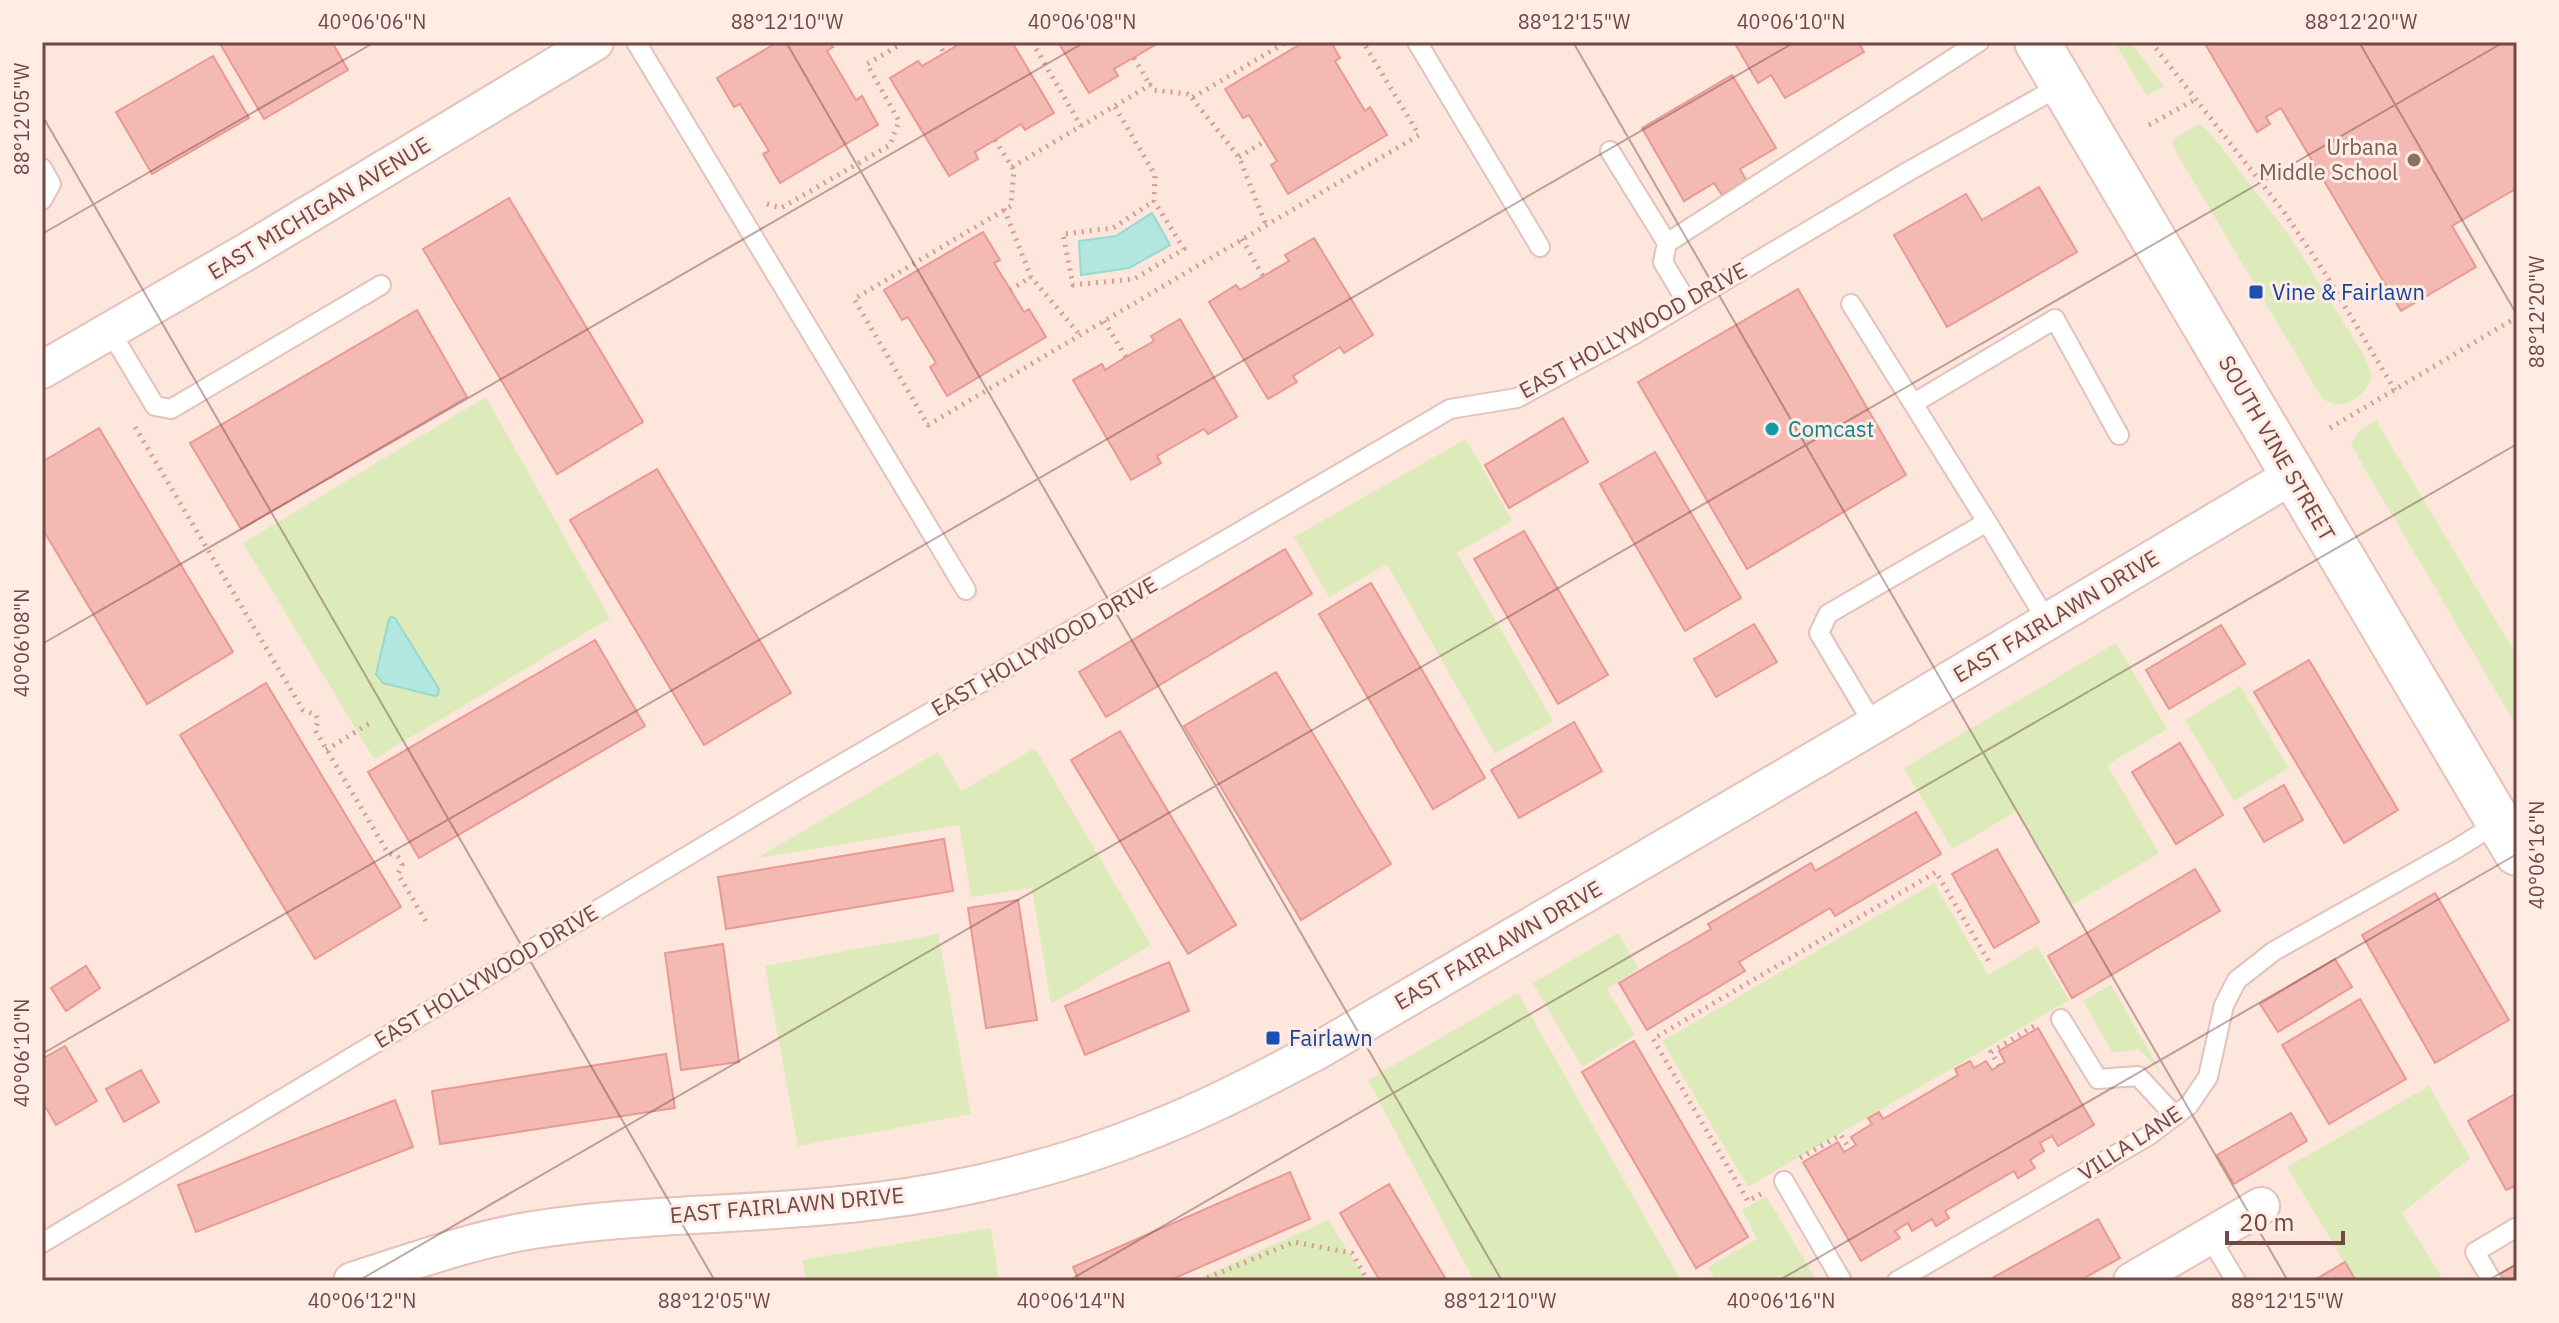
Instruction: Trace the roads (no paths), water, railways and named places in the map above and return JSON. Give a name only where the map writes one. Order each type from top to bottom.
[{"type":"main road","name":"SOUTH VINE STREET","points":[[2037,42],[2508,838]]},
{"type":"street","name":"EAST MICHIGAN AVENUE","points":[[42,370],[246,252],[577,47]]},
{"type":"street","name":"EAST FAIRLAWN DRIVE","points":[[352,1281],[459,1246],[531,1231],[637,1217],[759,1212],[892,1199],[992,1180],[1074,1158],[1145,1133],[1242,1091],[1319,1050],[2293,475]]},
{"type":"street","points":[[2132,1281],[2261,1206]]},
{"type":"lane","points":[[636,42],[966,590]]},
{"type":"lane","points":[[1417,42],[1540,247]]},
{"type":"lane","points":[[1667,243],[1979,42]]},
{"type":"lane","name":"EAST HOLLYWOOD DRIVE","points":[[42,1243],[790,794],[1450,409],[1517,398],[2062,85]]},
{"type":"lane","points":[[1610,151],[1667,243],[1663,262],[1687,302]]},
{"type":"lane","points":[[42,168],[51,184],[42,200]]},
{"type":"lane","points":[[110,331],[155,406],[171,409],[381,285]]},
{"type":"lane","points":[[1851,304],[2047,621]]},
{"type":"lane","points":[[1914,403],[2055,319],[2119,435]]},
{"type":"lane","points":[[1874,725],[1819,633],[1828,614],[1987,522]]},
{"type":"lane","name":"VILLA LANE","points":[[1897,1281],[2148,1136],[2189,1105],[2208,1077],[2224,1005],[2237,980],[2274,951],[2456,849],[2508,838]]},
{"type":"lane","points":[[2061,1019],[2098,1079],[2138,1076],[2175,1116]]},
{"type":"lane","points":[[1784,1181],[1842,1281]]},
{"type":"lane","points":[[2492,1281],[2475,1252],[2517,1227]]},
{"type":"lane","points":[[2209,1236],[2236,1281]]},
{"type":"water","points":[[1152,213],[1170,245],[1129,268],[1081,275],[1079,241],[1116,236]]},
{"type":"water","points":[[391,617],[395,618],[439,689],[438,695],[383,683],[376,674]]},
{"type":"place","name":"Urbana Middle School","points":[[2414,160]]},
{"type":"place","name":"Vine & Fairlawn","points":[[2256,292]]},
{"type":"place","name":"Comcast","points":[[1772,429]]},
{"type":"place","name":"Fairlawn","points":[[1273,1038]]}]
